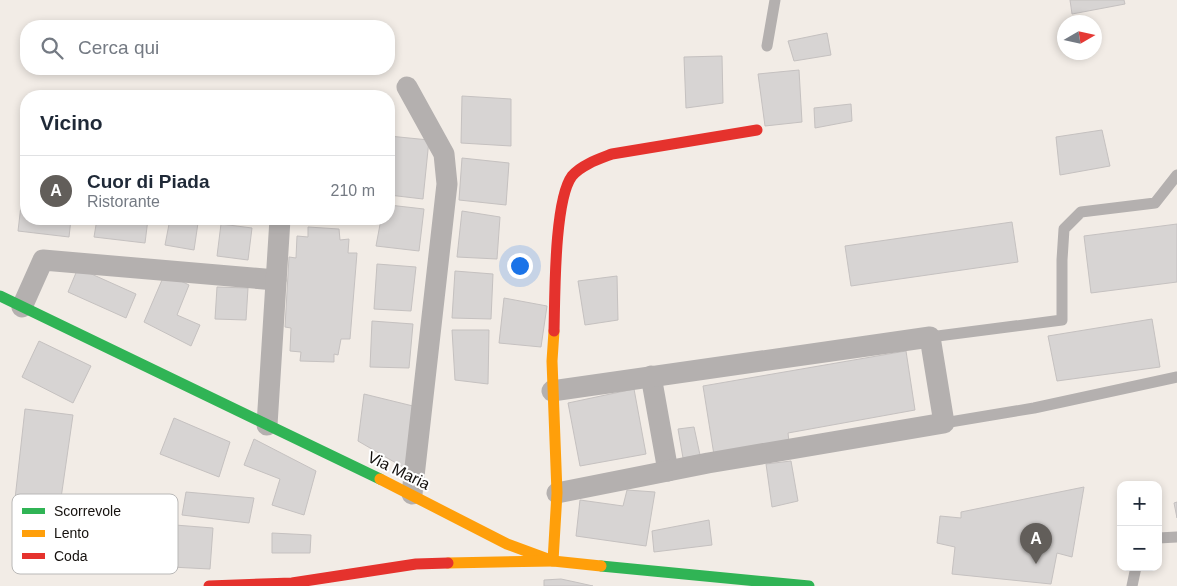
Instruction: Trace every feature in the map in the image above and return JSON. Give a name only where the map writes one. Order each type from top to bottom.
[{"type":"street","points":[[407,87],[444,154],[447,184],[412,494]]},
{"type":"street","points":[[209,586],[292,583],[416,564],[553,561],[557,493],[552,391],[554,297],[560,214],[564,192],[573,175],[593,161],[612,154],[757,130]]},
{"type":"street","points":[[267,424],[280,225]]},
{"type":"street","points":[[22,307],[42,260],[276,280]]},
{"type":"street","name":"Via Maria","points":[[0,296],[412,494],[507,544],[553,561],[809,586]]},
{"type":"street","points":[[552,391],[930,337],[944,423],[668,471],[557,493]]},
{"type":"street","points":[[651,376],[668,471]]},
{"type":"lane","points":[[767,46],[775,0]]},
{"type":"lane","points":[[930,337],[1062,320],[1064,229],[1081,212],[1155,203],[1177,175]]},
{"type":"lane","points":[[944,423],[1034,408],[1177,377]]},
{"type":"lane","points":[[1162,538],[1177,537]]},
{"type":"lane","points":[[1132,586],[1135,571]]},
{"type":"building","points":[[1070,0],[1124,0],[1125,4],[1072,14]]},
{"type":"building","points":[[827,33],[831,55],[794,61],[788,41]]},
{"type":"building","points":[[722,56],[723,103],[686,108],[684,57]]},
{"type":"building","points":[[799,70],[802,122],[765,126],[758,74]]},
{"type":"building","points":[[462,96],[511,99],[511,146],[461,143]]},
{"type":"building","points":[[851,104],[852,121],[815,128],[814,108]]},
{"type":"building","points":[[1102,130],[1110,166],[1060,175],[1056,137]]},
{"type":"building","points":[[395,137],[429,140],[423,199],[395,196]]},
{"type":"building","points":[[462,158],[509,163],[506,205],[459,200]]},
{"type":"building","points":[[395,206],[424,209],[419,251],[376,246],[380,225],[395,225]]},
{"type":"building","points":[[462,211],[500,217],[497,259],[457,257]]},
{"type":"building","points":[[20,214],[20,225],[70,225],[69,237],[18,231]]},
{"type":"building","points":[[1012,222],[1018,262],[851,286],[845,246]]},
{"type":"building","points":[[1177,224],[1177,282],[1091,293],[1084,236]]},
{"type":"building","points":[[96,225],[147,225],[145,243],[94,237]]},
{"type":"building","points":[[169,225],[198,225],[194,250],[165,245]]},
{"type":"building","points":[[221,225],[252,228],[248,260],[217,256]]},
{"type":"building","points":[[308,227],[339,229],[340,240],[349,239],[348,253],[357,253],[350,339],[341,339],[338,355],[334,354],[334,362],[300,361],[301,352],[290,351],[291,328],[285,327],[289,257],[296,258],[297,236],[308,237]]},
{"type":"building","points":[[377,264],[416,267],[411,311],[374,309]]},
{"type":"building","points":[[78,268],[136,294],[126,318],[68,292]]},
{"type":"building","points":[[455,271],[493,274],[491,319],[452,318]]},
{"type":"building","points":[[165,273],[189,285],[177,315],[200,325],[191,346],[144,322]]},
{"type":"building","points":[[617,276],[618,320],[585,325],[578,281]]},
{"type":"building","points":[[217,287],[248,288],[246,320],[215,319]]},
{"type":"building","points":[[504,298],[547,306],[541,347],[499,343]]},
{"type":"building","points":[[1152,319],[1160,367],[1057,381],[1048,336]]},
{"type":"building","points":[[372,321],[413,324],[409,368],[370,367]]},
{"type":"building","points":[[452,330],[489,330],[488,384],[455,380]]},
{"type":"building","points":[[39,341],[91,366],[73,403],[22,377]]},
{"type":"building","points":[[906,351],[915,410],[788,433],[789,442],[714,455],[703,386]]},
{"type":"building","points":[[634,389],[646,454],[580,466],[568,403]]},
{"type":"building","points":[[364,394],[417,407],[408,470],[358,441]]},
{"type":"building","points":[[25,409],[73,415],[62,494],[16,494]]},
{"type":"building","points":[[174,418],[230,442],[219,477],[160,454]]},
{"type":"building","points":[[694,427],[700,455],[683,458],[678,429]]},
{"type":"building","points":[[254,439],[316,471],[304,515],[272,505],[280,479],[244,465]]},
{"type":"building","points":[[791,461],[798,501],[772,507],[766,464]]},
{"type":"building","points":[[1084,487],[1072,557],[1057,553],[1051,584],[952,574],[955,547],[937,543],[940,516],[961,518],[961,512]]},
{"type":"building","points":[[627,490],[655,492],[646,546],[576,536],[580,500],[623,506]]},
{"type":"building","points":[[186,492],[254,498],[249,523],[182,515]]},
{"type":"building","points":[[1177,502],[1177,518],[1174,503]]},
{"type":"building","points":[[709,520],[712,545],[654,552],[652,531]]},
{"type":"building","points":[[178,525],[213,528],[210,569],[178,567]]},
{"type":"building","points":[[272,533],[311,535],[310,553],[272,553]]},
{"type":"building","points":[[561,579],[593,586],[544,586],[544,580]]},
{"type":"traffic: fast","points":[[0,296],[380,479]]},
{"type":"traffic: fast","points":[[601,566],[809,586]]},
{"type":"traffic: slow","points":[[448,563],[553,561],[557,493],[552,361],[554,331]]},
{"type":"traffic: slow","points":[[380,479],[507,544],[553,561],[601,566]]},
{"type":"traffic: jam","points":[[554,331],[555,273],[559,227],[566,188],[576,172],[590,163],[612,154],[757,130]]},
{"type":"traffic: jam","points":[[209,586],[292,583],[416,564],[448,563]]},
{"type":"place","name":"Cuor di Piada","points":[[1036,564]]}]
